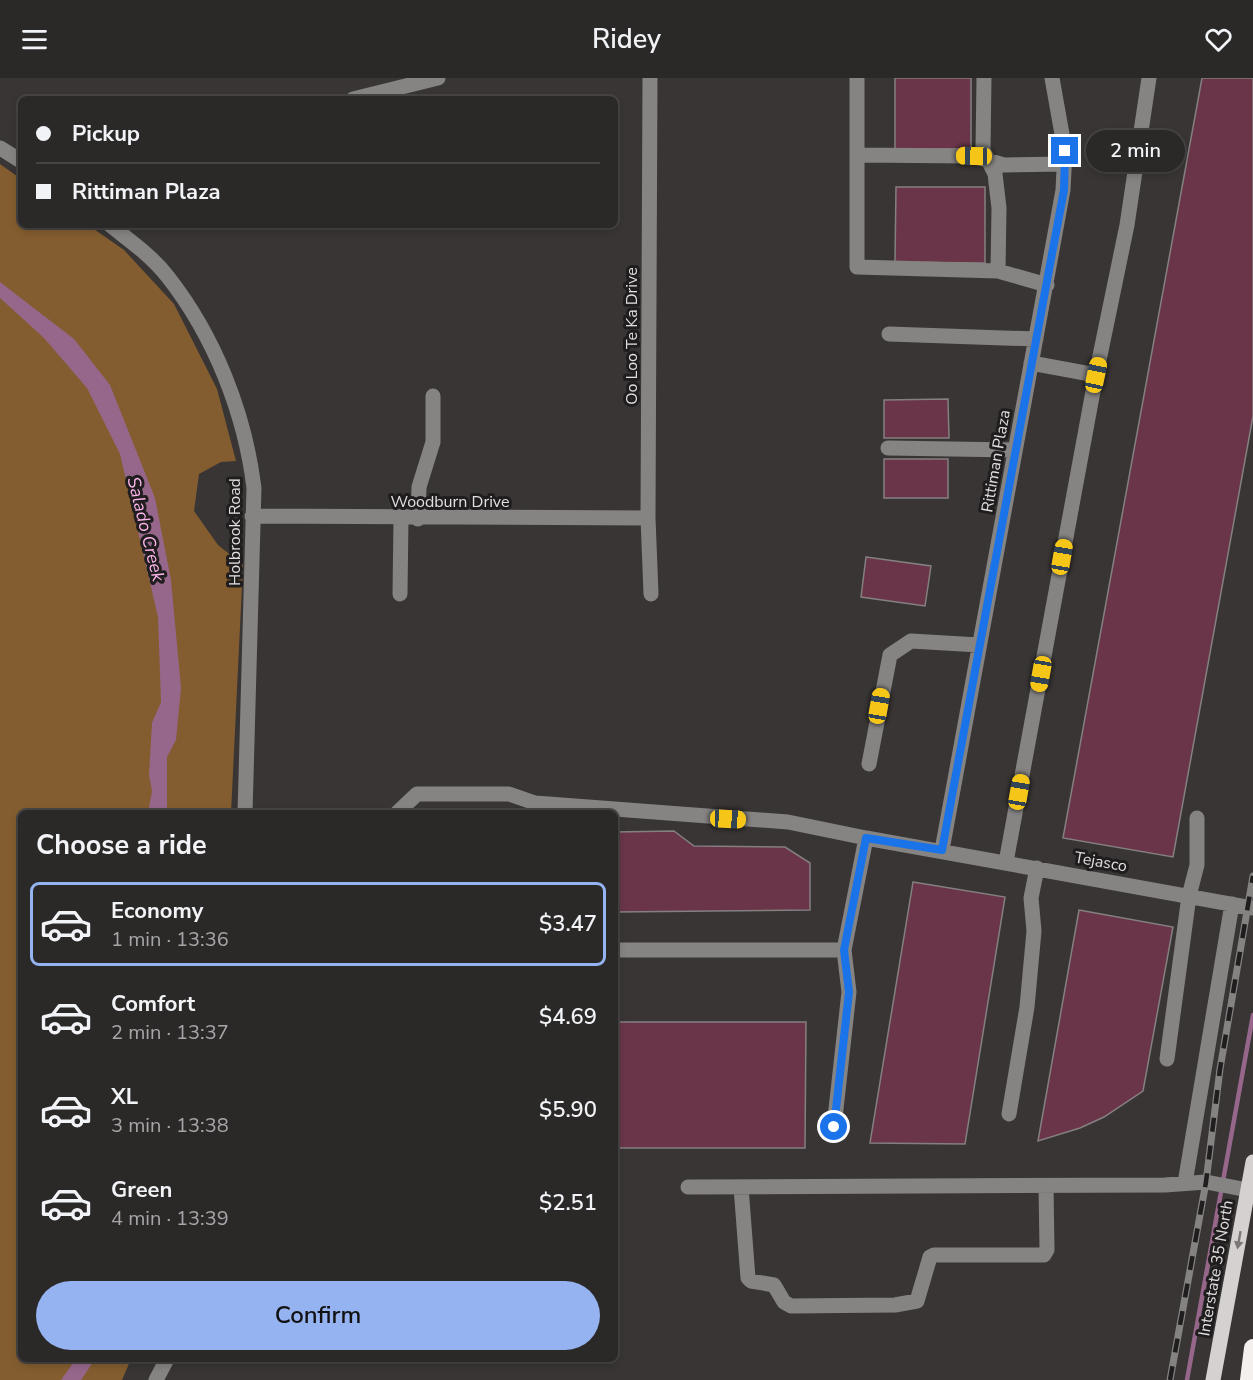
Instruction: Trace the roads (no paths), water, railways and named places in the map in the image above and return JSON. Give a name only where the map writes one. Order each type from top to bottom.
[{"type":"highway","points":[[1249,1380],[1253,1348]]},
{"type":"main road","name":"Interstate 35 North","points":[[1213,1380],[1253,1162]]},
{"type":"street","points":[[365,96],[438,78]]},
{"type":"street","name":"Oo Loo Te Ka Drive","points":[[650,78],[648,518],[651,594]]},
{"type":"street","points":[[856,78],[857,267],[998,271],[1047,285]]},
{"type":"street","points":[[984,78],[983,150],[995,174],[999,208],[998,271]]},
{"type":"street","name":"Rittiman Plaza","points":[[942,850],[1064,190],[1065,164],[1061,120],[1052,78]]},
{"type":"street","points":[[1006,862],[1126,225],[1149,78]]},
{"type":"street","points":[[0,148],[18,159]]},
{"type":"street","points":[[857,154],[974,156],[1004,165],[1065,164]]},
{"type":"street","name":"Holbrook Road","points":[[114,228],[144,251],[168,277],[220,365],[233,398],[250,457],[254,488],[245,810]]},
{"type":"street","points":[[889,334],[1036,339]]},
{"type":"street","points":[[1032,363],[1096,375]]},
{"type":"street","points":[[418,519],[420,487],[433,442],[433,396]]},
{"type":"street","points":[[888,448],[1015,450]]},
{"type":"street","name":"Woodburn Drive","points":[[252,516],[401,519],[648,518]]},
{"type":"street","points":[[400,594],[401,519]]},
{"type":"street","points":[[869,764],[890,655],[910,641],[979,645]]},
{"type":"street","name":"Tejasco","points":[[400,810],[417,794],[509,795],[535,803],[788,822],[1253,908]]},
{"type":"street","points":[[1167,1059],[1189,896],[1197,865],[1197,818]]},
{"type":"street","points":[[834,1127],[849,992],[844,950],[866,838]]},
{"type":"street","points":[[1009,1114],[1027,1007],[1034,931],[1031,898],[1037,868]]},
{"type":"street","points":[[1185,1183],[1202,1096],[1232,904]]},
{"type":"street","points":[[618,950],[844,950]]},
{"type":"street","points":[[687,1187],[1046,1186],[1185,1183],[1222,1185],[1248,1190]]},
{"type":"street","points":[[741,1187],[748,1278],[751,1281],[774,1286],[784,1302],[791,1306],[802,1306],[895,1305],[917,1301],[930,1257],[934,1255],[1044,1255],[1047,1250],[1046,1186]]},
{"type":"street","points":[[156,1380],[165,1362]]},
{"type":"water","name":"Salado Creek","points":[[0,282],[74,339],[110,385],[155,498],[171,580],[181,688],[176,740],[167,757],[167,810],[149,810],[152,791],[149,775],[152,723],[161,702],[158,617],[120,454],[87,388],[44,338],[0,298]]},
{"type":"water","points":[[74,1362],[93,1362],[81,1380],[61,1380]]},
{"type":"waterway","points":[[1187,1380],[1253,1015]]},
{"type":"railway","points":[[1170,1380],[1206,1182],[1220,1069],[1253,876]]}]
